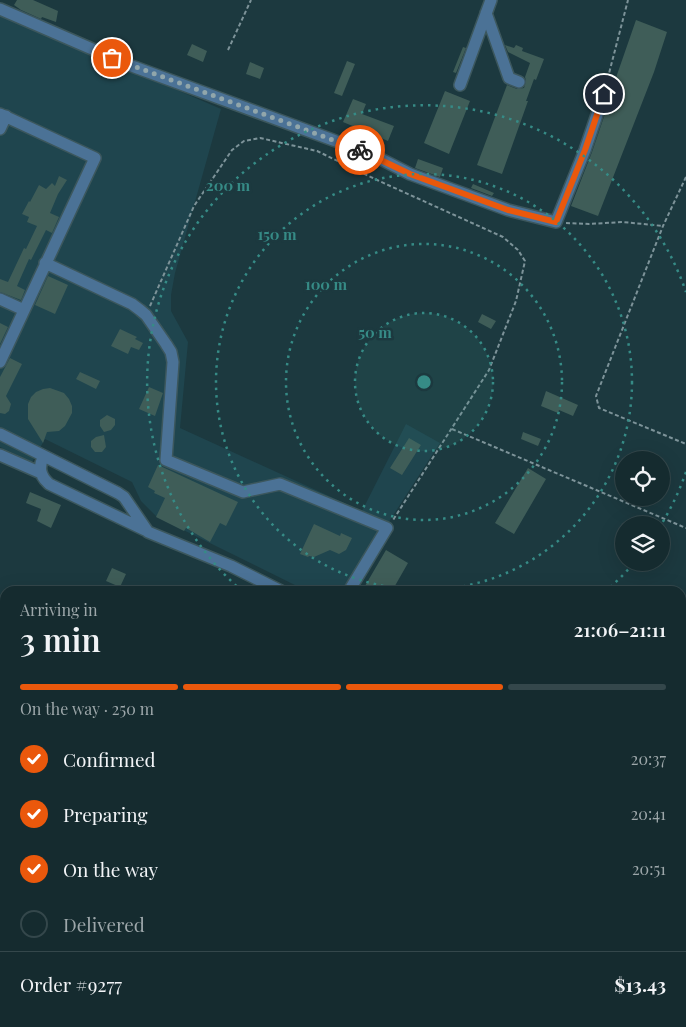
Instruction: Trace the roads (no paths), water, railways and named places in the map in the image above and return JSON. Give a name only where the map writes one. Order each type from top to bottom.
[{"type":"street","points":[[460,85],[491,0]]},
{"type":"street","points":[[0,9],[129,65],[371,154],[410,174],[508,210],[556,222],[585,150],[604,94]]},
{"type":"street","points":[[486,13],[509,78],[519,82]]},
{"type":"street","points":[[0,129],[3,115],[95,158],[1,355]]},
{"type":"street","points":[[45,262],[132,304],[146,315],[166,344],[172,357],[166,460],[243,492],[280,484],[387,528],[352,586]]},
{"type":"street","points":[[0,299],[24,310]]},
{"type":"street","points":[[0,434],[118,493],[124,498],[148,532]]},
{"type":"street","points":[[0,455],[41,473]]},
{"type":"street","points":[[44,456],[40,465],[41,473],[43,479],[49,484],[148,532],[232,566],[272,586]]}]
